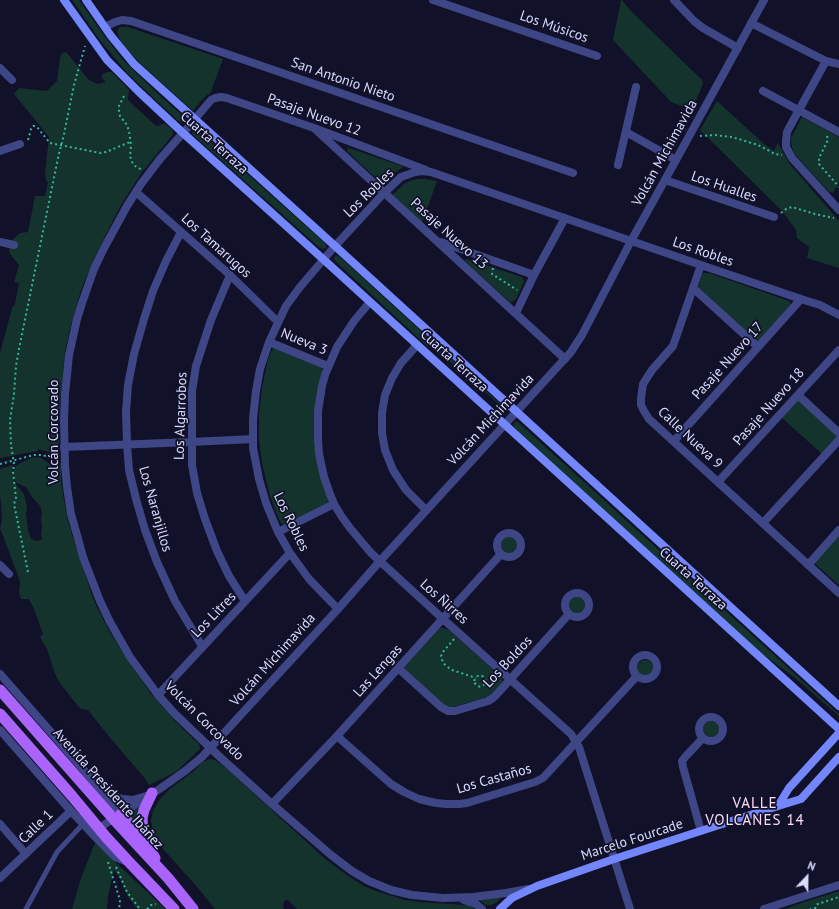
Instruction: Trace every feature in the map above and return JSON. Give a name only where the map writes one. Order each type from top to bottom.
[{"type":"main road","name":"Cuarta Terraza","points":[[64,0],[107,60],[183,133],[324,259],[839,729]]},
{"type":"main road","name":"Cuarta Terraza","points":[[86,0],[118,46],[134,64],[839,706]]},
{"type":"main road","name":"Avenida Presidente Ibáñez","points":[[0,690],[117,817],[193,909]]},
{"type":"main road","points":[[0,714],[129,862],[174,909]]},
{"type":"main road","points":[[778,806],[789,788],[839,733]]},
{"type":"main road","name":"Marcelo Fourcade","points":[[500,909],[512,898],[537,886],[614,859],[801,799],[839,758]]},
{"type":"main road","points":[[152,793],[142,818],[143,833],[146,843],[168,878]]},
{"type":"main road","points":[[117,817],[146,843]]},
{"type":"street","name":"Los Músicos","points":[[433,0],[597,56]]},
{"type":"street","points":[[674,0],[694,21],[703,28],[738,48]]},
{"type":"street","name":"Volcán Michimavida","points":[[152,793],[185,771],[202,757],[426,510],[566,359],[582,335],[631,241],[764,0]]},
{"type":"street","name":"San Antonio Nieto","points":[[105,28],[122,20],[131,21],[573,173]]},
{"type":"street","points":[[752,24],[826,61],[839,64]]},
{"type":"street","points":[[826,61],[790,128],[786,137],[786,147],[792,158],[837,208]]},
{"type":"street","points":[[0,68],[12,80]]},
{"type":"street","points":[[618,165],[636,87]]},
{"type":"street","points":[[763,91],[839,132]]},
{"type":"street","name":"Pasaje Nuevo 12","points":[[194,120],[211,100],[221,97],[227,98],[314,128],[431,172]]},
{"type":"street","name":"Volcán Corcovado","points":[[194,120],[148,173],[119,220],[97,263],[76,319],[70,349],[66,374],[65,394],[64,447],[67,487],[71,514],[83,557],[110,622],[137,666],[174,713],[272,804],[330,855],[352,871],[369,881],[391,890],[412,895],[443,898],[460,898],[506,893],[537,886]]},
{"type":"street","name":"Pasaje Nuevo 13","points":[[314,128],[566,359]]},
{"type":"street","points":[[626,132],[676,160]]},
{"type":"street","points":[[0,150],[24,142]]},
{"type":"street","name":"Los Robles","points":[[338,608],[324,596],[309,579],[290,553],[272,518],[262,491],[252,439],[256,391],[260,369],[269,342],[286,306],[335,246],[384,192],[397,180],[408,174],[422,171],[431,172],[820,305],[839,315]]},
{"type":"street","name":"Los Hualles","points":[[665,180],[774,217]]},
{"type":"street","name":"Los Tamarugos","points":[[136,192],[230,275],[278,322]]},
{"type":"street","points":[[837,208],[839,197]]},
{"type":"street","points":[[516,313],[534,275],[565,218]]},
{"type":"street","name":"Los Naranjillos","points":[[181,232],[166,261],[154,291],[134,354],[128,385],[126,412],[127,444],[129,470],[149,543],[175,601],[202,646]]},
{"type":"street","points":[[437,241],[534,275]]},
{"type":"street","points":[[0,242],[14,245]]},
{"type":"street","name":"Calle Nueva 9","points":[[701,265],[673,346],[646,378],[643,384],[641,392],[641,405],[649,419],[839,593]]},
{"type":"street","name":"Los Algarrobos","points":[[230,275],[211,320],[196,366],[192,391],[192,465],[197,493],[217,551],[226,570],[245,601]]},
{"type":"street","points":[[693,288],[758,348]]},
{"type":"street","name":"Pasaje Nuevo 17","points":[[674,441],[801,299]]},
{"type":"street","name":"Los Ñirres","points":[[370,302],[354,321],[335,351],[328,366],[319,399],[319,454],[323,473],[334,504],[350,528],[380,561],[566,729],[577,742],[630,909]]},
{"type":"street","name":"Nueva 3","points":[[269,342],[328,366]]},
{"type":"street","points":[[417,345],[392,378],[385,395],[382,413],[382,433],[385,450],[392,470],[406,490],[426,510]]},
{"type":"street","name":"Pasaje Nuevo 18","points":[[718,482],[839,350]]},
{"type":"street","points":[[798,395],[839,433]]},
{"type":"street","points":[[64,447],[252,439]]},
{"type":"street","points":[[763,523],[839,440]]},
{"type":"street","points":[[278,532],[334,504]]},
{"type":"street","points":[[808,565],[839,530]]},
{"type":"street","name":"Los Litres","points":[[158,694],[290,553]]},
{"type":"street","name":"Las Lengas","points":[[272,804],[337,736],[501,554]]},
{"type":"street","points":[[0,565],[9,574]]},
{"type":"street","name":"Los Boldos","points":[[398,668],[441,708],[448,711],[455,711],[490,700],[511,680],[569,614]]},
{"type":"street","name":"Avenida Presidente Ibáñez","points":[[0,674],[77,762],[94,783],[117,817]]},
{"type":"street","name":"Los Castaños","points":[[337,736],[398,789],[423,800],[446,804],[460,804],[540,780],[577,742],[636,676]]},
{"type":"street","points":[[0,730],[71,811],[115,857],[129,862]]},
{"type":"street","points":[[701,831],[682,761],[703,738]]},
{"type":"street","name":"Avenida Presidente Ibáñez","points":[[94,783],[105,792],[122,800],[133,800],[152,793]]},
{"type":"street","points":[[99,828],[152,793]]},
{"type":"street","name":"Calle 1","points":[[0,878],[71,811]]},
{"type":"street","points":[[0,824],[26,854]]},
{"type":"street","points":[[764,909],[839,885]]},
{"type":"street","name":"Volcán Corcovado","points":[[460,898],[476,904],[482,909]]},
{"type":"lane","points":[[26,909],[57,852],[83,824]]},
{"type":"path","points":[[28,572],[14,504],[16,498],[13,476],[14,460],[11,445],[10,420],[17,357],[58,158],[74,85],[85,46]]},
{"type":"path","points":[[124,96],[119,106],[119,112],[120,116],[127,125],[131,145],[130,156],[135,166],[148,173]]},
{"type":"path","points":[[24,142],[34,126],[37,127],[50,143],[100,153],[130,142]]},
{"type":"path","points":[[826,134],[828,139],[819,158],[819,164],[839,187]]},
{"type":"path","points":[[689,137],[714,135],[732,137],[758,145],[776,155],[788,152]]},
{"type":"path","points":[[774,217],[792,207],[822,216],[839,219]]},
{"type":"path","points":[[496,262],[492,274],[525,295]]},
{"type":"path","points":[[0,464],[34,455],[65,456]]},
{"type":"path","points":[[459,633],[443,652],[441,656],[442,659],[449,668],[476,678],[483,676],[486,679],[486,682],[481,687],[477,686],[475,682],[476,678]]},
{"type":"path","points":[[107,858],[119,897],[119,909]]},
{"type":"path","points":[[116,866],[127,892],[140,909]]},
{"type":"path","points":[[814,909],[818,904],[839,898]]},
{"type":"path","points":[[148,908],[153,904],[159,905]]},
{"type":"green space","points":[[72,0],[79,0],[123,60],[185,118],[185,123],[177,120],[127,73],[99,39]]},
{"type":"green space","points":[[621,0],[702,80],[703,84],[692,110],[671,102],[613,40]]},
{"type":"green space","points":[[120,27],[128,27],[223,59],[210,94],[201,101],[193,111],[140,63],[128,50],[120,40],[117,31]]},
{"type":"green space","points":[[66,52],[89,80],[98,84],[106,82],[102,78],[102,74],[112,72],[129,90],[128,100],[155,125],[158,126],[165,124],[171,128],[173,132],[172,136],[142,172],[121,205],[96,254],[81,290],[65,351],[60,402],[60,452],[52,453],[38,449],[38,451],[0,458],[0,353],[12,308],[15,304],[19,283],[14,282],[19,265],[10,254],[9,250],[11,241],[20,233],[28,232],[35,196],[45,196],[48,182],[46,180],[45,173],[49,137],[14,94],[19,88],[47,91],[57,81],[60,58],[62,53]]},
{"type":"green space","points":[[717,101],[763,143],[774,151],[778,143],[789,163],[839,221],[839,268],[807,258],[809,247],[797,238],[796,230],[783,212],[700,130]]},
{"type":"green space","points":[[802,117],[839,137],[839,183],[833,193],[829,192],[795,154],[792,148],[791,138]]},
{"type":"green space","points":[[194,129],[200,132],[325,243],[326,248],[320,248],[193,135],[192,133]]},
{"type":"green space","points":[[348,148],[403,167],[394,173],[387,181],[382,183],[347,151]]},
{"type":"green space","points":[[417,179],[437,181],[422,223],[392,195],[404,184]]},
{"type":"green space","points":[[336,255],[340,257],[508,411],[465,374],[426,345],[336,262],[334,258]]},
{"type":"green space","points":[[466,259],[522,277],[524,282],[516,299],[510,302],[466,262]]},
{"type":"green space","points":[[704,273],[709,273],[789,301],[791,304],[757,343],[698,288]]},
{"type":"green space","points":[[273,348],[277,348],[321,367],[323,370],[314,416],[329,501],[328,504],[283,525],[280,522],[270,496],[262,463],[259,439],[259,414],[262,388],[268,359]]},
{"type":"green space","points":[[799,399],[838,436],[822,454],[782,418]]},
{"type":"green space","points":[[517,421],[839,714],[839,716],[795,678],[764,655],[515,428],[513,424]]},
{"type":"green space","points":[[34,457],[41,458],[50,464],[60,462],[61,482],[68,521],[94,601],[107,627],[151,694],[178,724],[199,744],[200,749],[177,771],[149,785],[88,710],[81,709],[59,682],[47,649],[40,637],[43,634],[34,609],[29,599],[21,599],[19,593],[20,581],[0,528],[2,521],[0,469],[12,465],[13,478],[24,494],[27,506],[26,514],[28,530],[31,539],[37,541],[42,539],[41,507],[26,487],[17,483],[14,479],[13,473],[17,465]]},
{"type":"green space","points":[[839,534],[839,585],[813,562]]},
{"type":"green space","points":[[509,536],[515,539],[518,545],[515,551],[509,554],[503,551],[500,545],[503,539]]},
{"type":"green space","points":[[577,597],[583,599],[585,605],[583,611],[577,613],[571,611],[569,605],[571,599]]},
{"type":"green space","points":[[440,628],[449,630],[502,678],[502,683],[491,695],[453,707],[448,707],[443,705],[404,668]]},
{"type":"green space","points":[[645,660],[652,665],[653,668],[648,675],[645,676],[638,671],[637,668],[642,661]]},
{"type":"green space","points":[[711,721],[718,726],[719,729],[714,736],[711,737],[704,732],[703,729],[708,722]]},
{"type":"green space","points":[[210,759],[215,760],[227,769],[324,858],[364,886],[405,900],[469,905],[475,909],[297,909],[288,900],[285,900],[283,904],[284,909],[215,909],[156,841],[151,820],[153,811],[159,800],[171,788],[194,771],[202,762]]},
{"type":"green space","points":[[145,802],[140,831],[124,814]]},
{"type":"green space","points":[[95,843],[165,909],[137,909],[128,897],[121,880],[114,870],[108,896],[107,909],[72,909],[81,878]]},
{"type":"green space","points":[[839,891],[839,909],[785,909],[804,902]]},
{"type":"green space","points":[[503,896],[491,905],[486,905],[479,900]]},
{"type":"district","name":"VALLE VOLCANES 14","points":[[755,812]]}]
